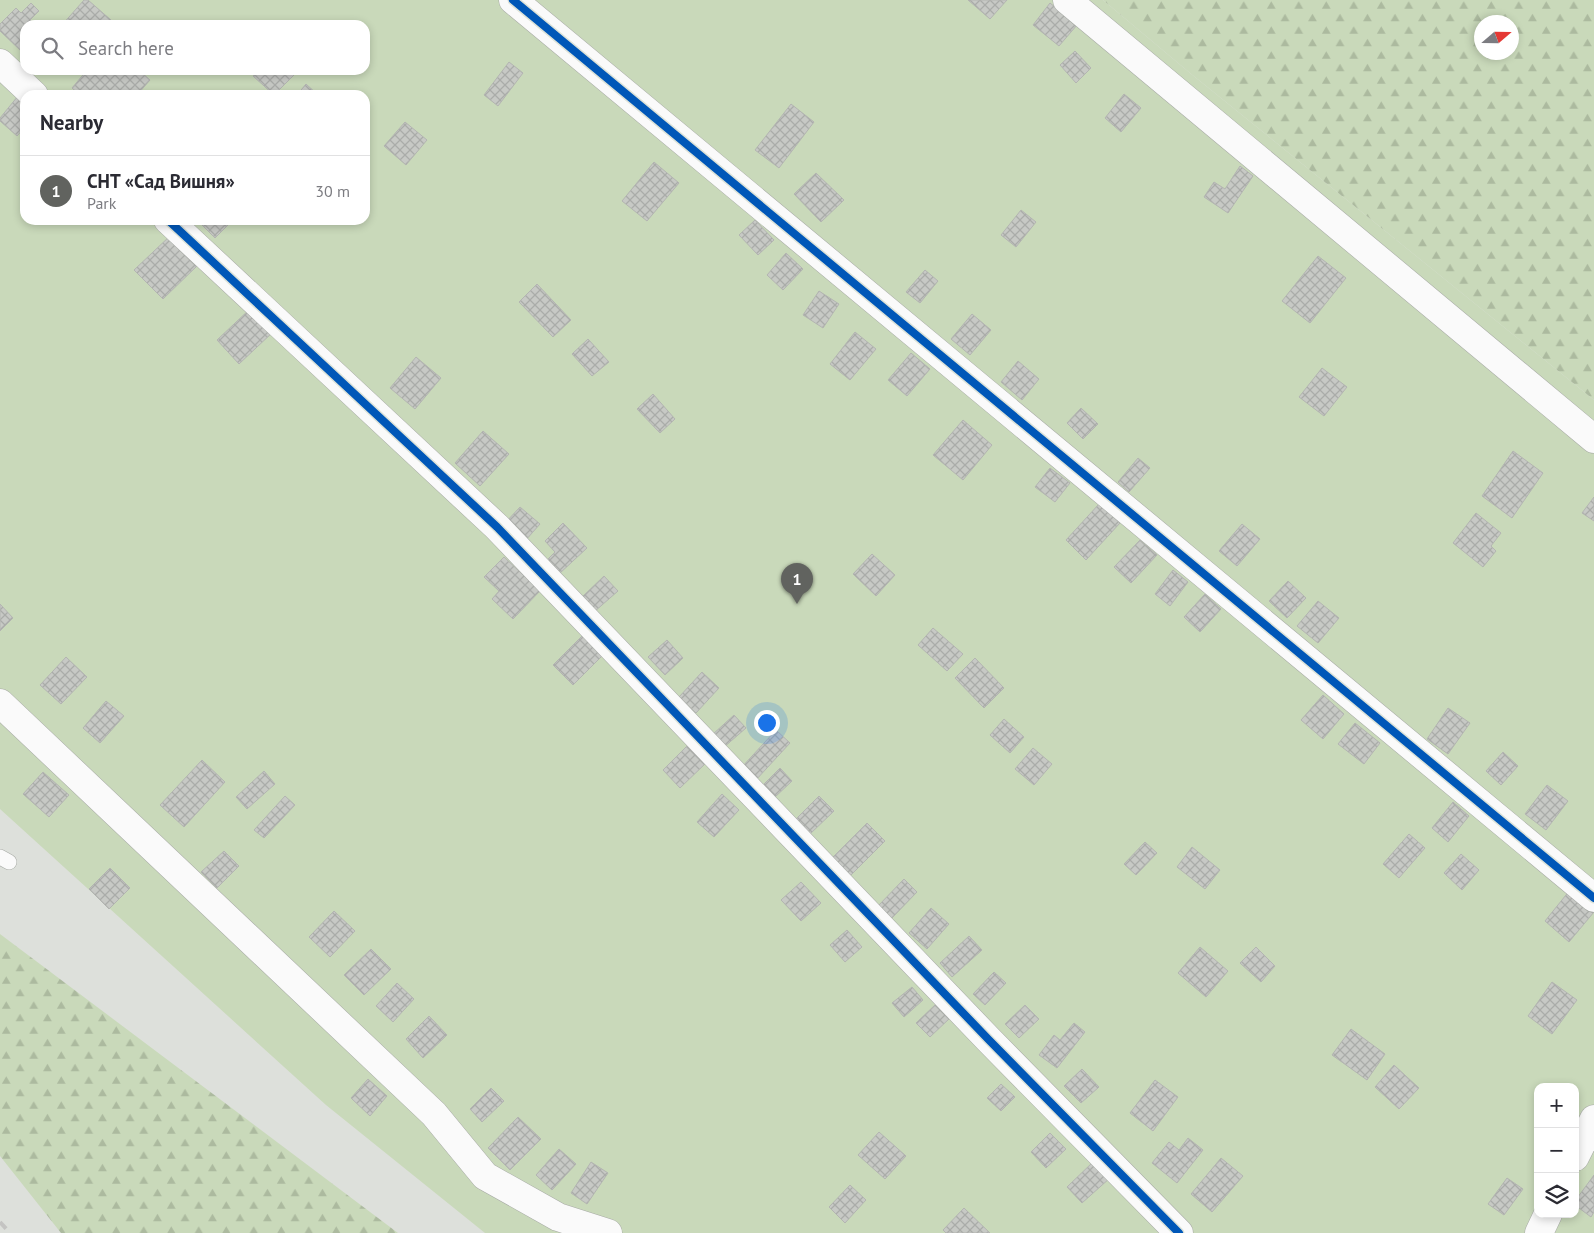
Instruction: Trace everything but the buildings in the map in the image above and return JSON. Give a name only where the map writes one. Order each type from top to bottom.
[{"type":"street","points":[[513,0],[1594,898]]},
{"type":"street","points":[[1067,0],[1594,439]]},
{"type":"street","points":[[0,63],[29,90]]},
{"type":"street","points":[[173,225],[497,527],[989,1040],[1179,1233]]},
{"type":"street","points":[[0,703],[434,1114],[485,1176],[558,1217],[608,1233]]},
{"type":"street","points":[[1579,1149],[1594,1119]]},
{"type":"street","points":[[1539,1233],[1546,1218]]},
{"type":"green space","points":[[0,0],[1103,0],[1190,73],[1594,400],[1594,1233],[485,1233],[326,1105],[0,809]]},
{"type":"green space","points":[[1103,0],[1594,0],[1594,400],[1190,73]]},
{"type":"green space","points":[[0,934],[398,1233],[61,1233],[0,1156]]},
{"type":"railway","points":[[0,1222],[10,1233]]},
{"type":"cycle path","points":[[513,0],[1594,898]]},
{"type":"cycle path","points":[[173,225],[497,527],[989,1040],[1179,1233]]},
{"type":"place","name":"СНТ «Сад Вишня»","points":[[797,604]]}]
